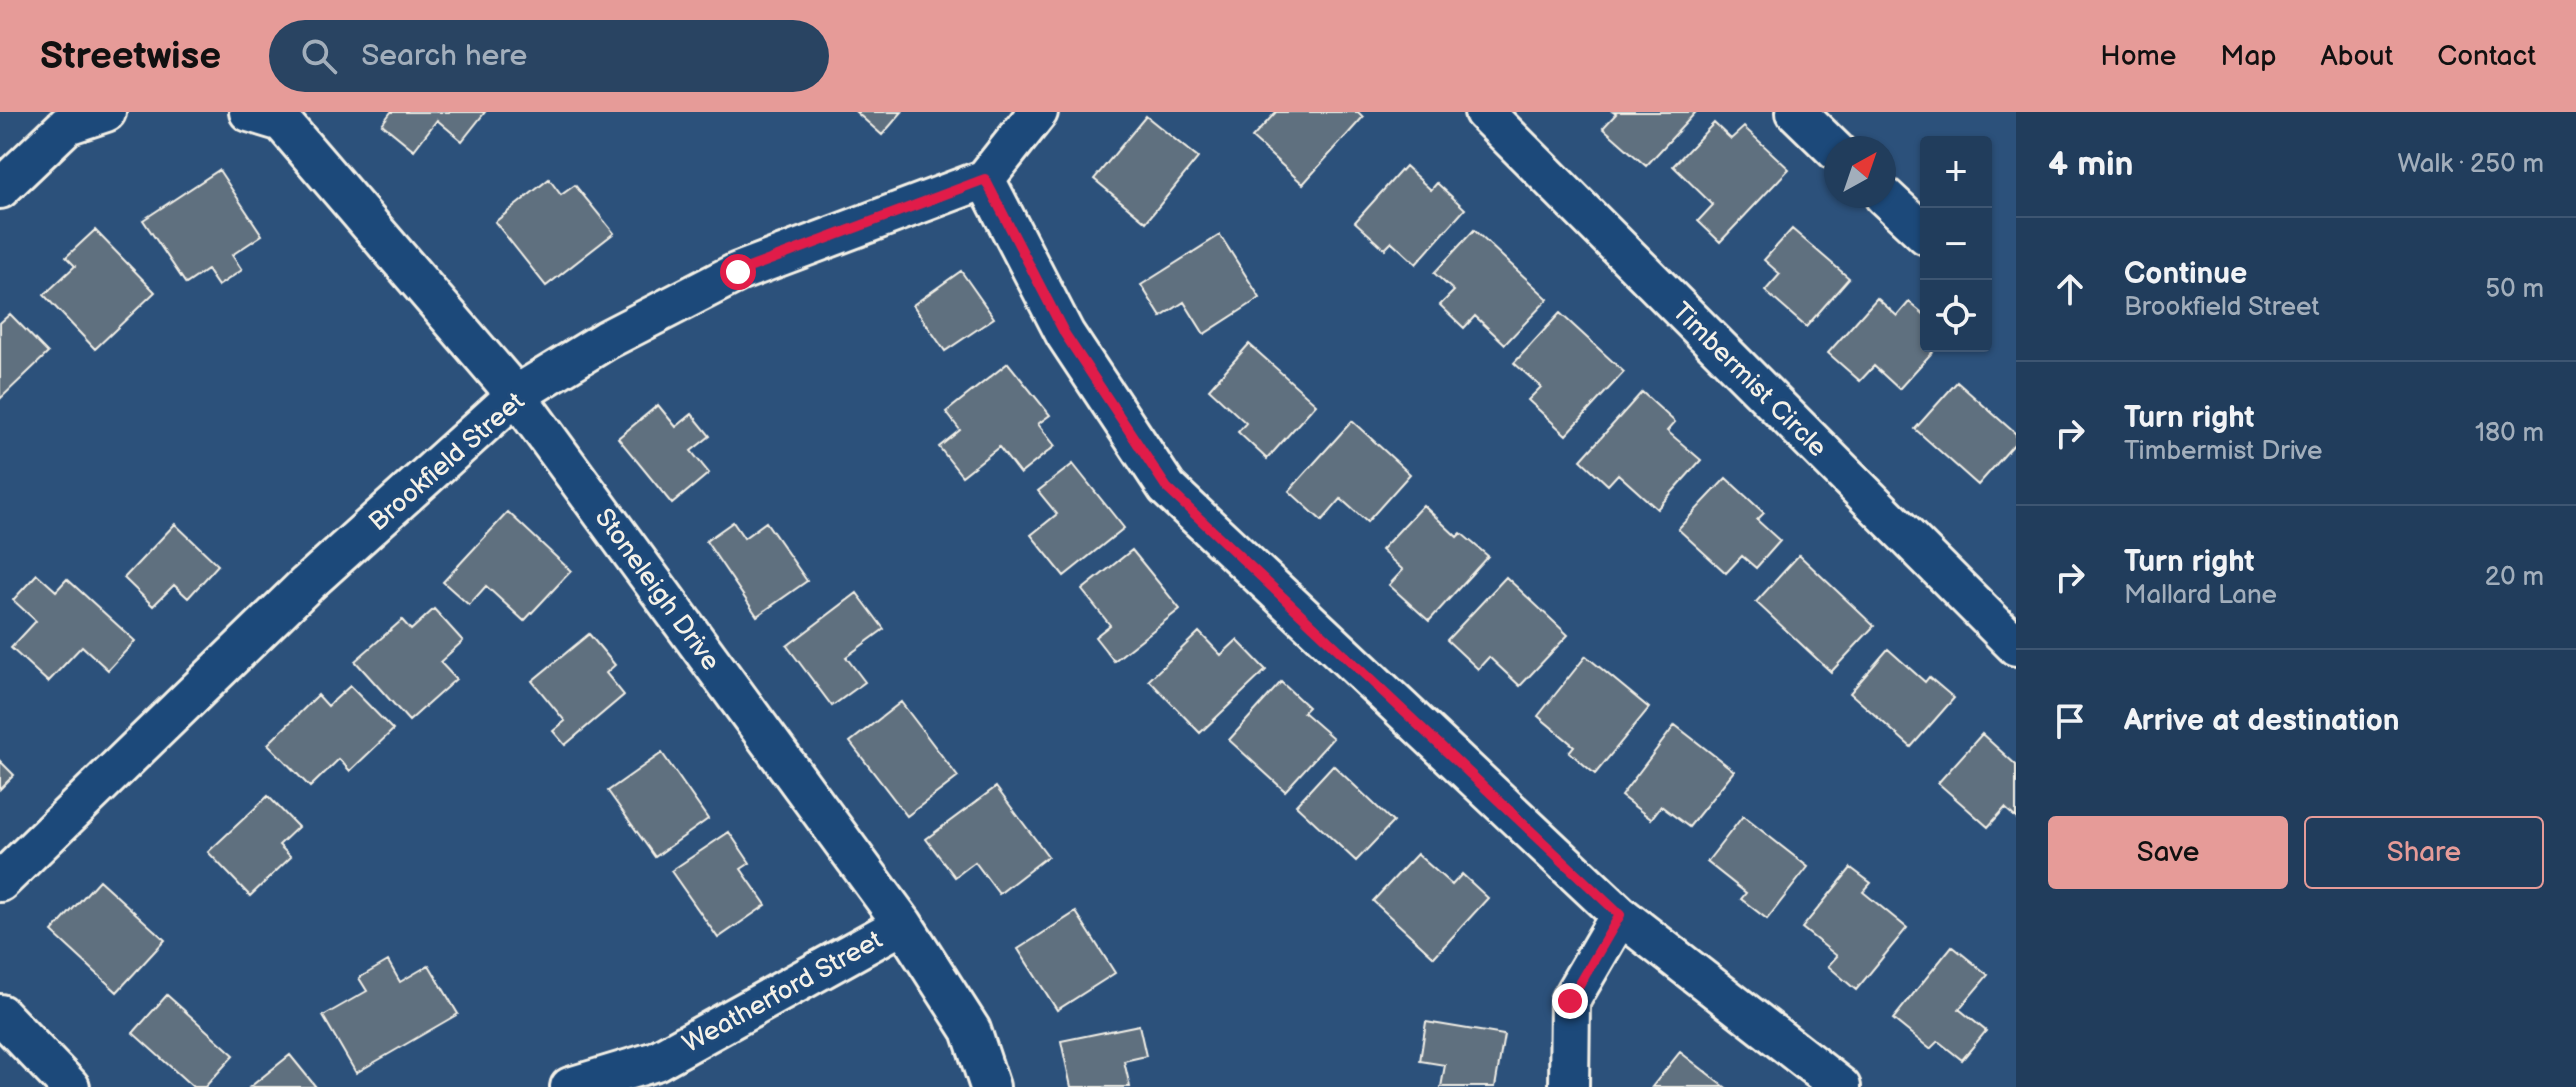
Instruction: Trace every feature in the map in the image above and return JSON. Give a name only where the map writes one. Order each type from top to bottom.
[{"type":"street","points":[[0,189],[67,125],[106,112]]},
{"type":"street","points":[[1038,112],[985,179],[1065,334],[1167,488],[1620,915],[1841,1087]]},
{"type":"street","name":"Timbermist Circle","points":[[1484,112],[2016,646]]},
{"type":"street","points":[[1796,112],[1824,139]]},
{"type":"street","name":"Stoneleigh Drive","points":[[273,115],[516,395],[903,924],[971,1030],[990,1087]]},
{"type":"street","name":"Brookfield Street","points":[[0,882],[307,584],[516,395],[606,340],[738,272],[985,179]]},
{"type":"street","points":[[1896,207],[1920,229]]},
{"type":"street","points":[[1569,1087],[1570,1001],[1620,915]]},
{"type":"street","name":"Weatherford Street","points":[[570,1087],[656,1061],[903,924]]},
{"type":"street","points":[[0,1014],[70,1087]]},
{"type":"building","points":[[391,112],[485,112],[462,141],[437,120],[414,150],[382,124]]},
{"type":"building","points":[[856,112],[902,112],[882,135]]},
{"type":"building","points":[[1276,112],[1358,112],[1363,117],[1303,184],[1252,138]]},
{"type":"building","points":[[1613,112],[1696,112],[1646,166],[1603,128],[1616,114]]},
{"type":"building","points":[[1146,116],[1198,158],[1146,222],[1094,179]]},
{"type":"building","points":[[1714,123],[1731,139],[1744,127],[1789,169],[1720,242],[1698,221],[1713,205],[1673,166]]},
{"type":"building","points":[[1405,166],[1431,190],[1437,183],[1465,209],[1416,264],[1392,242],[1385,249],[1355,222]]},
{"type":"building","points":[[219,170],[262,235],[232,255],[242,270],[218,286],[207,270],[186,284],[143,220]]},
{"type":"building","points":[[549,179],[561,195],[575,185],[614,233],[546,286],[495,222]]},
{"type":"building","points":[[1792,229],[1849,278],[1806,327],[1765,291],[1780,274],[1764,260]]},
{"type":"building","points":[[95,230],[155,292],[95,349],[44,295],[75,266],[66,257]]},
{"type":"building","points":[[1474,230],[1548,299],[1505,344],[1475,316],[1464,328],[1440,305],[1454,291],[1434,273]]},
{"type":"building","points":[[1220,235],[1260,298],[1204,334],[1184,302],[1161,317],[1141,285]]},
{"type":"building","points":[[961,271],[994,318],[945,351],[913,305]]},
{"type":"building","points":[[1877,298],[1897,316],[1909,302],[1920,311],[1920,352],[1933,352],[1899,389],[1874,366],[1860,381],[1828,353]]},
{"type":"building","points":[[1560,313],[1624,372],[1566,435],[1528,400],[1541,387],[1514,363]]},
{"type":"building","points":[[10,314],[48,353],[0,399],[0,323]]},
{"type":"building","points":[[1249,344],[1316,404],[1267,459],[1238,432],[1246,423],[1209,389]]},
{"type":"building","points":[[1008,363],[1050,415],[1038,424],[1055,446],[1020,474],[999,447],[962,476],[939,447],[960,430],[946,412]]},
{"type":"building","points":[[1957,382],[2016,434],[2016,442],[1978,485],[1915,429]]},
{"type":"building","points":[[1642,392],[1675,422],[1667,431],[1701,460],[1657,509],[1618,474],[1608,485],[1581,460]]},
{"type":"building","points":[[658,405],[676,427],[692,414],[710,436],[691,451],[709,473],[672,504],[618,438]]},
{"type":"building","points":[[1352,421],[1410,474],[1367,522],[1341,499],[1322,521],[1289,491]]},
{"type":"building","points":[[1073,464],[1124,528],[1064,576],[1031,535],[1057,514],[1038,491]]},
{"type":"building","points":[[1726,478],[1764,513],[1757,520],[1780,541],[1756,568],[1742,556],[1726,573],[1678,529]]},
{"type":"building","points":[[1423,505],[1457,537],[1461,533],[1488,556],[1429,621],[1389,585],[1403,570],[1381,550]]},
{"type":"building","points":[[508,512],[571,571],[524,621],[486,586],[469,605],[443,582]]},
{"type":"building","points":[[733,522],[744,538],[766,522],[807,581],[757,616],[706,541]]},
{"type":"building","points":[[175,524],[218,565],[188,598],[174,585],[153,606],[124,578]]},
{"type":"building","points":[[1132,550],[1180,609],[1114,661],[1095,637],[1110,625],[1082,590]]},
{"type":"building","points":[[1799,555],[1874,626],[1831,672],[1756,602]]},
{"type":"building","points":[[37,574],[56,591],[67,579],[135,641],[108,670],[82,646],[48,682],[11,648],[36,621],[13,600]]},
{"type":"building","points":[[1506,577],[1568,635],[1520,686],[1489,657],[1478,669],[1447,640]]},
{"type":"building","points":[[857,593],[884,629],[846,657],[865,682],[832,706],[787,646]]},
{"type":"building","points":[[434,609],[463,641],[440,662],[456,679],[409,721],[355,661],[402,620],[411,630]]},
{"type":"building","points":[[1199,632],[1221,655],[1237,640],[1266,670],[1200,733],[1149,680]]},
{"type":"building","points":[[589,634],[615,665],[606,673],[624,695],[565,745],[553,731],[565,721],[532,681]]},
{"type":"building","points":[[1888,649],[1925,682],[1929,677],[1954,698],[1911,747],[1850,693]]},
{"type":"building","points":[[1586,656],[1649,708],[1595,774],[1569,752],[1574,746],[1538,716]]},
{"type":"building","points":[[1281,682],[1308,707],[1303,712],[1333,738],[1285,791],[1229,740]]},
{"type":"building","points":[[350,686],[393,730],[350,771],[339,759],[310,787],[268,744],[318,695],[328,706]]},
{"type":"building","points":[[901,702],[958,777],[907,816],[850,742]]},
{"type":"building","points":[[1675,725],[1734,771],[1689,827],[1661,806],[1651,819],[1621,796]]},
{"type":"building","points":[[1982,734],[2016,765],[2016,818],[2005,808],[1988,827],[1938,783]]},
{"type":"building","points":[[662,753],[708,819],[655,857],[608,791]]},
{"type":"building","points":[[0,761],[14,775],[0,789]]},
{"type":"building","points":[[1333,765],[1393,822],[1356,861],[1296,805]]},
{"type":"building","points":[[996,787],[1048,856],[999,894],[975,862],[955,877],[926,839]]},
{"type":"building","points":[[268,796],[298,827],[279,845],[291,857],[250,896],[208,852]]},
{"type":"building","points":[[1743,816],[1808,867],[1767,919],[1741,899],[1746,893],[1707,862]]},
{"type":"building","points":[[729,832],[750,863],[741,869],[766,905],[718,938],[671,871]]},
{"type":"building","points":[[1417,854],[1452,885],[1462,874],[1488,898],[1434,957],[1373,901]]},
{"type":"building","points":[[1851,868],[1871,883],[1863,892],[1907,928],[1856,990],[1828,966],[1837,956],[1802,928]]},
{"type":"building","points":[[99,880],[165,940],[117,992],[52,932]]},
{"type":"building","points":[[1076,912],[1115,973],[1057,1010],[1018,949]]},
{"type":"building","points":[[1952,946],[1988,975],[1959,1009],[1986,1031],[1962,1060],[1938,1041],[1930,1049],[1893,1019]]},
{"type":"building","points":[[388,961],[400,982],[429,965],[458,1014],[356,1073],[323,1016],[367,991],[359,978]]},
{"type":"building","points":[[167,995],[234,1055],[205,1087],[193,1087],[133,1033]]},
{"type":"building","points":[[1426,1022],[1504,1035],[1495,1087],[1441,1087],[1445,1065],[1420,1061]]},
{"type":"building","points":[[1139,1025],[1146,1056],[1124,1061],[1130,1087],[1071,1087],[1061,1041]]},
{"type":"building","points":[[1680,1052],[1725,1087],[1652,1087]]},
{"type":"building","points":[[290,1055],[316,1087],[250,1087]]},
{"type":"route","points":[[738,272],[985,179],[1065,334],[1167,488],[1620,915],[1570,1001]]}]
